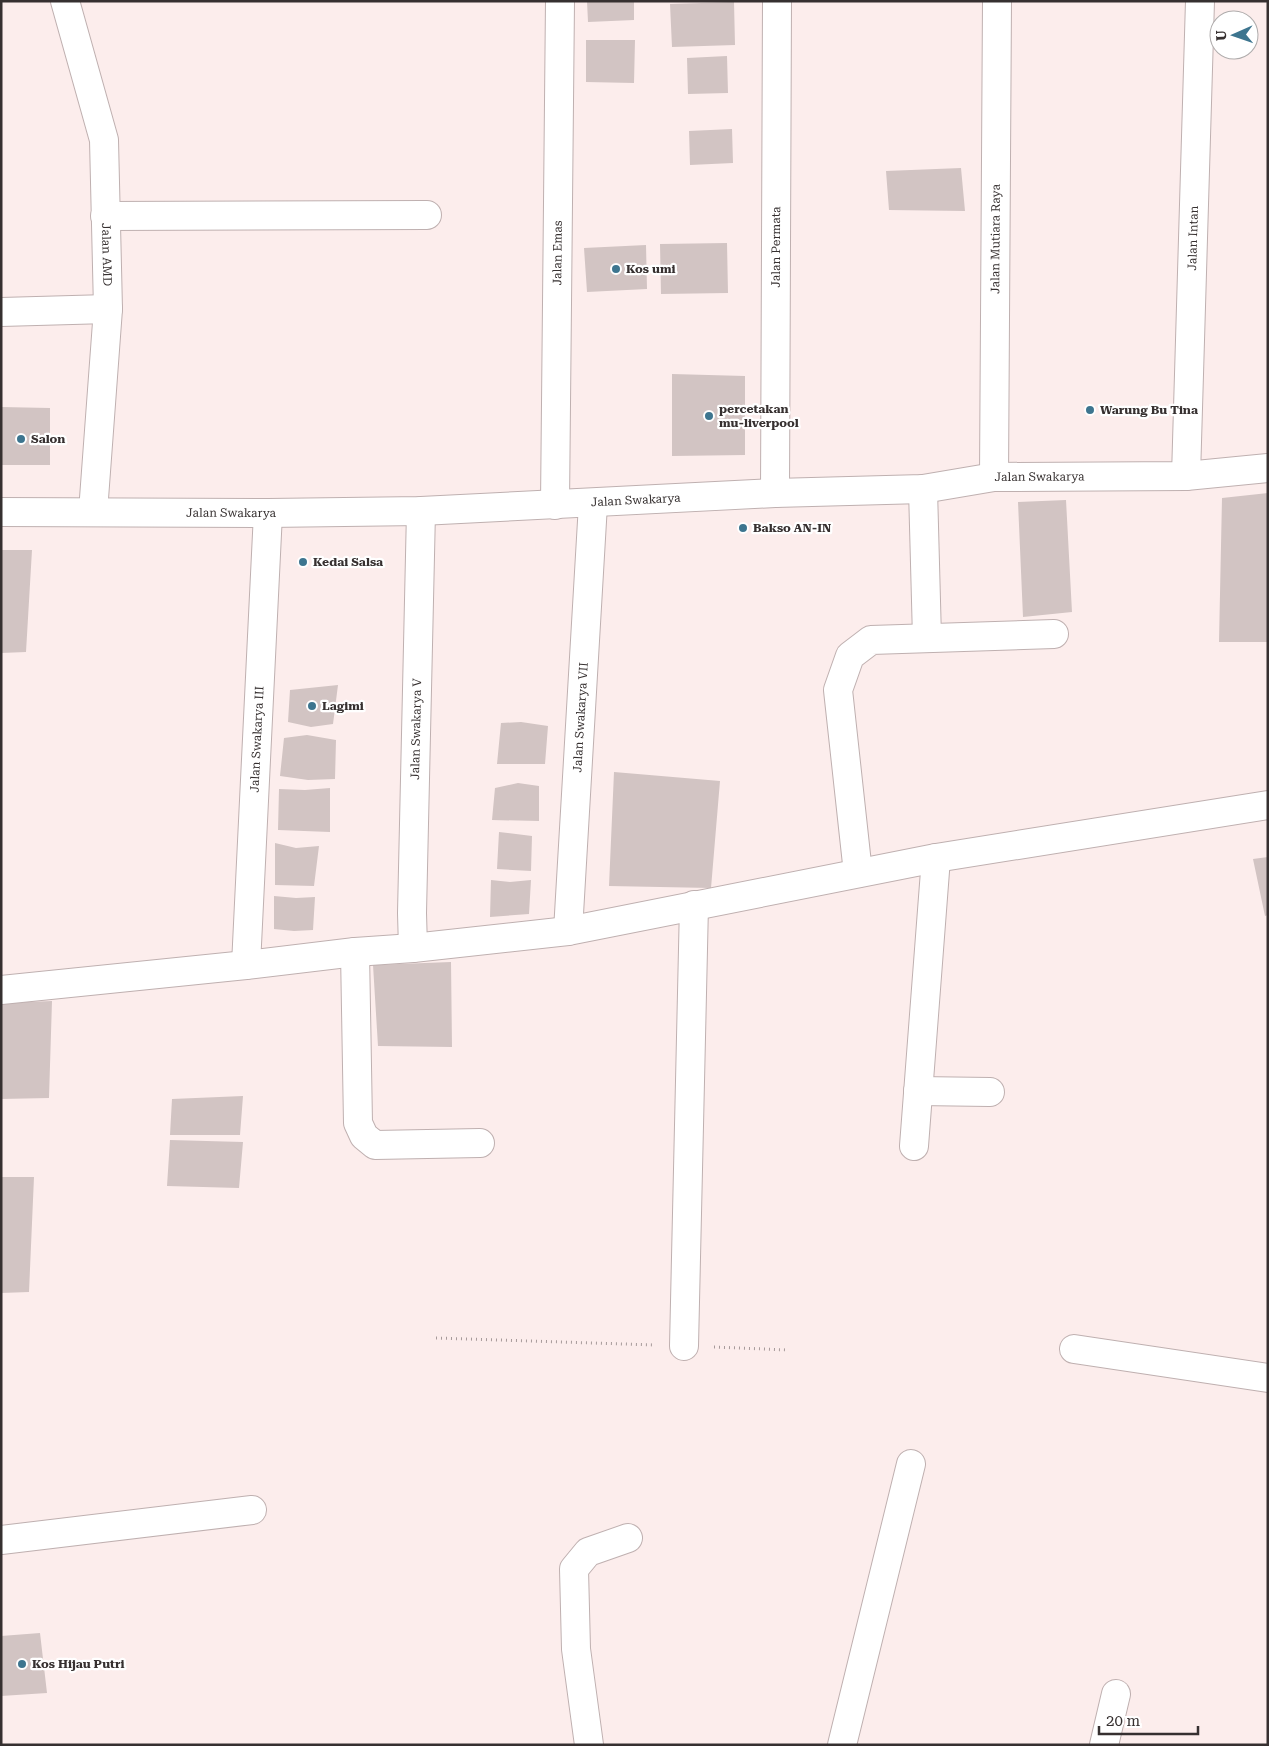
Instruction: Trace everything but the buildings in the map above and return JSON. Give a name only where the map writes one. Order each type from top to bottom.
[{"type":"street","name":"Jalan AMD","points":[[65,1],[104,140],[108,309],[93,512]]},
{"type":"street","name":"Jalan Emas","points":[[555,505],[560,1]]},
{"type":"street","name":"Jalan Permata","points":[[776,1],[776,493]]},
{"type":"street","name":"Jalan Mutiara Raya","points":[[994,478],[997,1]]},
{"type":"street","name":"Jalan Intan","points":[[1186,476],[1200,1]]},
{"type":"street","points":[[106,216],[427,215]]},
{"type":"street","points":[[1,312],[108,309]]},
{"type":"street","name":"Jalan Swakarya","points":[[1,512],[268,513],[420,511],[593,504],[776,493],[923,489],[994,478],[1186,476],[1268,468]]},
{"type":"street","points":[[923,489],[927,638]]},
{"type":"street","name":"Jalan Swakarya VII","points":[[568,931],[593,504]]},
{"type":"street","name":"Jalan Swakarya V","points":[[413,948],[412,913],[420,511]]},
{"type":"street","name":"Jalan Swakarya III","points":[[246,965],[268,513]]},
{"type":"street","points":[[858,873],[838,690],[850,656],[871,640],[1054,634]]},
{"type":"street","points":[[1,990],[568,931],[936,858],[1268,805]]},
{"type":"street","points":[[914,1146],[936,858]]},
{"type":"street","points":[[684,1346],[694,905]]},
{"type":"street","points":[[354,952],[358,1123],[364,1136],[376,1145],[480,1143]]},
{"type":"street","points":[[918,1091],[990,1092]]},
{"type":"street","points":[[1074,1349],[1268,1378]]},
{"type":"street","points":[[842,1745],[911,1464]]},
{"type":"street","points":[[1,1540],[252,1510]]},
{"type":"street","points":[[589,1745],[576,1649],[574,1569],[588,1552],[628,1538]]},
{"type":"street","points":[[1104,1745],[1116,1694]]},
{"type":"path","points":[[436,1338],[788,1350]]},
{"type":"place","name":"Kos umi","points":[[616,269]]},
{"type":"place","name":"Warung Bu Tina","points":[[1090,410]]},
{"type":"place","name":"percetakan mu-liverpool","points":[[709,416]]},
{"type":"place","name":"Salon","points":[[21,439]]},
{"type":"place","name":"Bakso AN-IN","points":[[743,528]]},
{"type":"place","name":"Kedai Salsa","points":[[303,562]]},
{"type":"place","name":"Lagimi","points":[[312,706]]},
{"type":"place","name":"Kos Hijau Putri","points":[[22,1664]]}]
